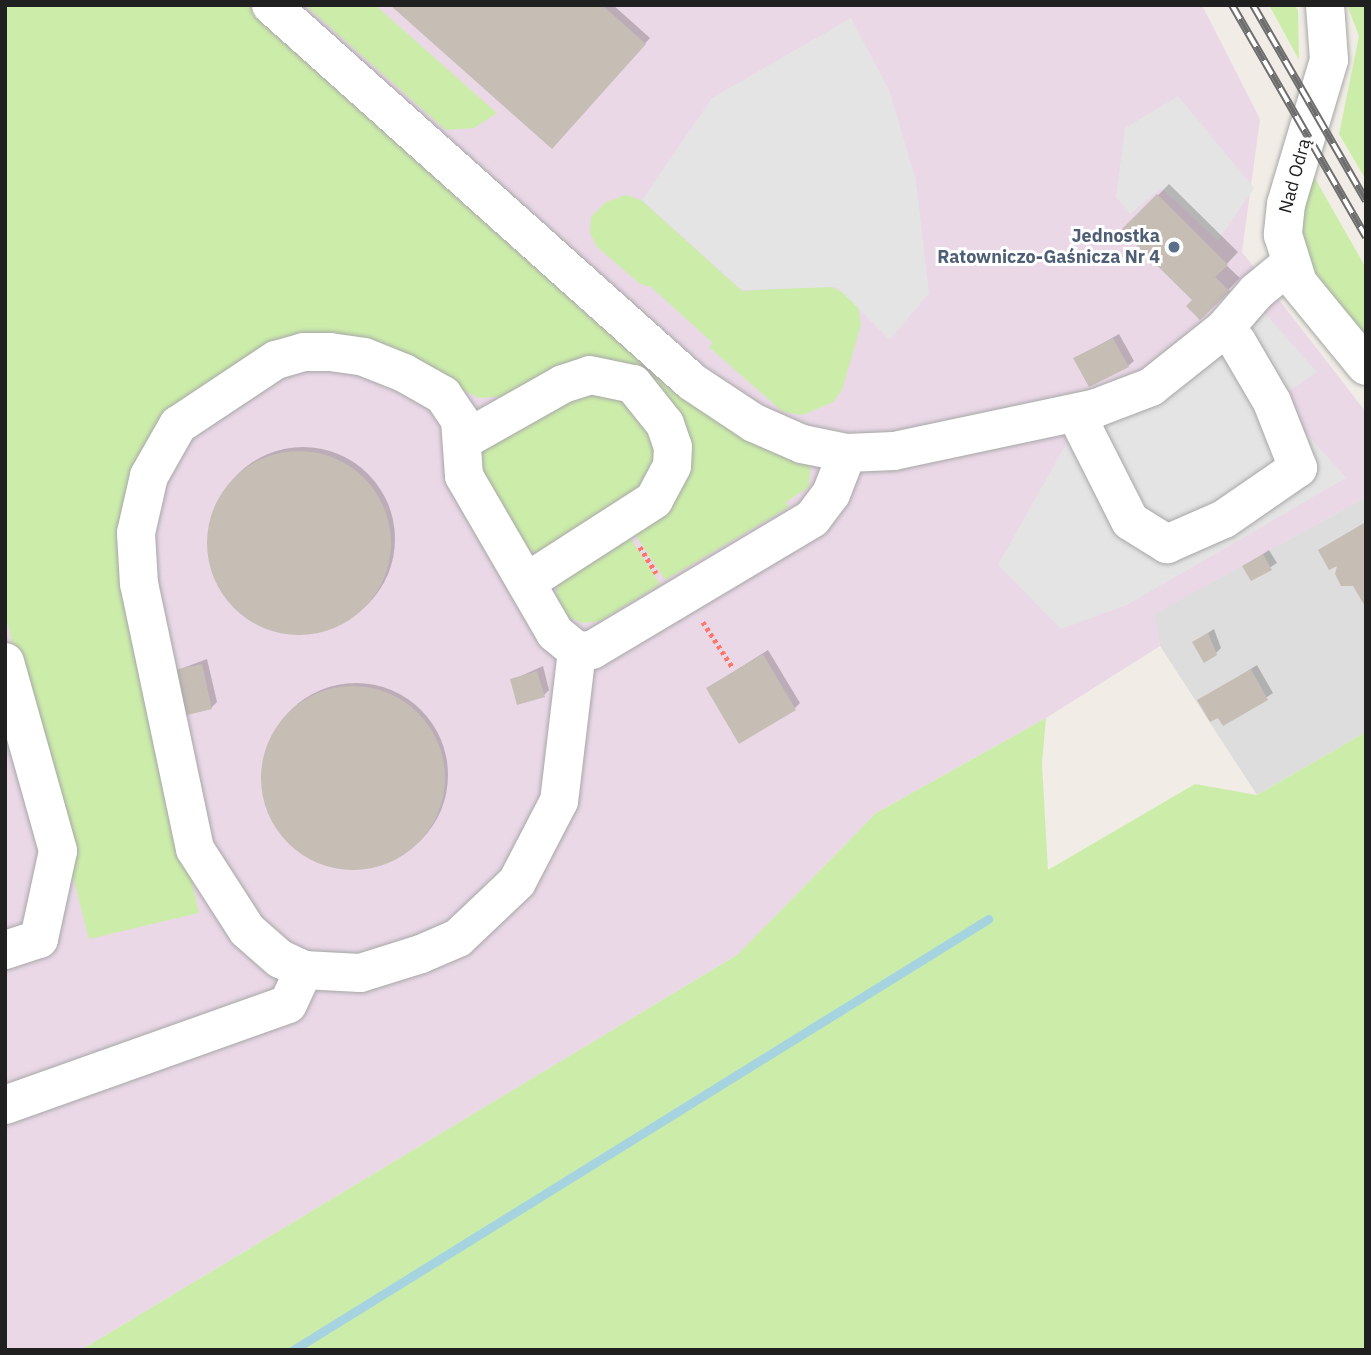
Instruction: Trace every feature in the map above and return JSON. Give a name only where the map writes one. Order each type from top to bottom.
[{"type":"street","points":[[271,5],[692,382],[766,428],[802,444],[846,453],[932,445],[1076,414],[1151,387],[1224,329],[1256,292],[1290,264]]},
{"type":"street","name":"Nad Odrą","points":[[1325,5],[1330,25],[1329,60],[1283,219],[1290,264],[1305,292],[1366,366]]},
{"type":"street","points":[[1076,414],[1130,521],[1167,544],[1224,519],[1298,468],[1272,402],[1237,342],[1224,329]]},
{"type":"street","points":[[577,651],[559,801],[517,882],[458,938],[421,954],[360,973],[304,970],[281,959],[247,930],[195,849],[139,584],[135,533],[149,476],[178,425],[276,360],[304,352],[364,357],[404,373],[443,395],[460,420],[464,476],[555,633],[577,651],[592,650],[812,519],[831,494],[846,453]]},
{"type":"street","points":[[462,441],[563,384],[590,375],[611,376],[633,384],[665,424],[673,447],[672,466],[654,500],[527,582]]},
{"type":"street","points":[[5,662],[58,851],[38,939],[5,950]]},
{"type":"street","points":[[5,1105],[288,1004],[304,970]]},
{"type":"shaded area","points":[[5,5],[1202,5],[1260,119],[1242,252],[1366,412],[1366,497],[1155,614],[1160,646],[1046,718],[876,813],[737,955],[81,1350],[5,1350]]},
{"type":"shaded area","points":[[851,18],[890,92],[916,181],[929,293],[890,340],[837,287],[742,290],[642,200],[712,98]]},
{"type":"shaded area","points":[[1178,96],[1254,188],[1218,241],[1161,188],[1130,214],[1116,197],[1125,128]]},
{"type":"shaded area","points":[[1265,313],[1317,372],[1286,393],[1247,333]]},
{"type":"shaded area","points":[[1232,349],[1346,478],[1127,605],[1061,629],[998,565],[1070,437],[1160,402]]},
{"type":"shaded area","points":[[1366,497],[1366,732],[1257,795],[1160,646],[1154,614]]},
{"type":"green space","points":[[5,5],[252,5],[467,197],[460,204],[470,199],[807,459],[810,470],[809,487],[786,502],[789,507],[665,580],[632,530],[652,518],[657,388],[479,398],[390,353],[197,394],[123,582],[199,913],[89,939],[5,614]]},
{"type":"green space","points":[[305,5],[375,5],[497,113],[474,128],[446,130]]},
{"type":"green space","points":[[1269,5],[1294,5],[1298,10],[1299,60]]},
{"type":"green space","points":[[1347,5],[1366,5],[1366,180],[1339,134],[1359,36]]},
{"type":"green space","points":[[1313,175],[1366,268],[1366,339],[1305,259],[1299,220]]},
{"type":"green space","points":[[626,195],[641,200],[742,291],[830,286],[849,296],[858,306],[861,325],[842,390],[833,402],[803,415],[783,412],[709,347],[713,343],[651,287],[640,284],[597,247],[590,233],[591,217],[606,202]]},
{"type":"green space","points":[[612,389],[657,441],[651,479],[539,556],[527,548],[480,474],[482,452],[574,391]]},
{"type":"green space","points":[[627,533],[660,584],[600,621],[582,623],[566,616],[556,596],[559,581]]},
{"type":"green space","points":[[1046,718],[1042,764],[1048,870],[1195,784],[1257,795],[1366,732],[1366,1350],[81,1350],[737,955],[876,813]]},
{"type":"building","points":[[390,5],[602,5],[646,44],[552,149]]},
{"type":"building","name":"Jednostka Ratowniczo-Gaśnicza Nr 4","points":[[1157,194],[1228,265],[1215,277],[1230,291],[1200,320],[1186,306],[1192,300],[1121,230]]},
{"type":"building","points":[[1113,338],[1129,367],[1089,387],[1073,358]]},
{"type":"building","points":[[299,451],[334,458],[350,466],[364,478],[376,492],[384,508],[391,543],[384,578],[376,594],[364,608],[350,620],[334,628],[299,635],[264,628],[248,620],[234,608],[222,594],[214,578],[207,543],[214,508],[222,492],[234,478],[248,466],[264,458]]},
{"type":"building","points":[[1366,522],[1366,608],[1353,586],[1341,586],[1335,574],[1337,566],[1329,570],[1318,550]]},
{"type":"building","points":[[1263,554],[1272,570],[1251,581],[1242,566]]},
{"type":"building","points":[[1208,633],[1217,655],[1204,663],[1192,642]]},
{"type":"building","points":[[763,654],[796,710],[739,744],[706,688]]},
{"type":"building","points":[[202,664],[212,709],[183,716],[173,670]]},
{"type":"building","points":[[1251,669],[1268,700],[1223,726],[1218,718],[1210,722],[1197,700]]},
{"type":"building","points":[[537,671],[545,697],[517,705],[510,679]]},
{"type":"building","points":[[353,686],[388,693],[404,701],[418,713],[430,727],[438,743],[445,778],[438,813],[430,829],[418,843],[404,855],[388,863],[353,870],[318,863],[302,855],[288,843],[276,829],[268,813],[261,778],[268,743],[276,727],[288,713],[302,701],[318,693]]},
{"type":"waterway","points":[[293,1350],[988,919]]},
{"type":"railway","points":[[1232,5],[1366,237]]},
{"type":"railway","points":[[1253,5],[1366,201]]},
{"type":"place","name":"Jednostka Ratowniczo-Gaśnicza Nr 4","points":[[1174,247]]}]
